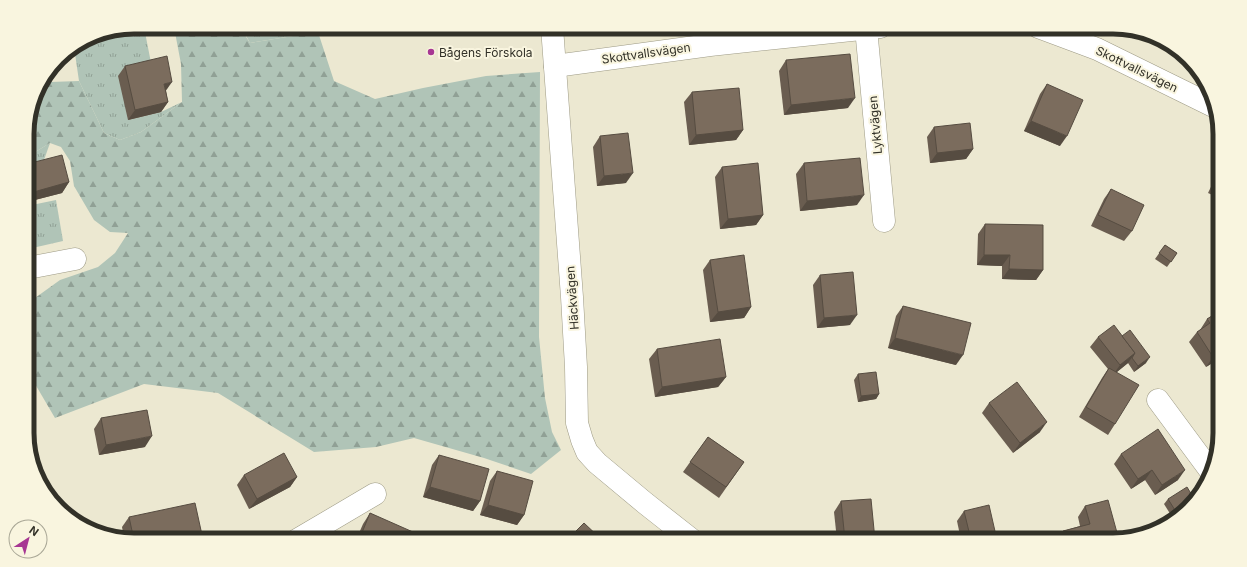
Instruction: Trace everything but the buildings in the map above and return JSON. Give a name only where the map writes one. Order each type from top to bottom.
[{"type":"street","name":"Häckvägen","points":[[553,34],[572,297],[577,423],[587,452],[597,463],[675,533]]},
{"type":"street","name":"Skottvallsvägen","points":[[555,66],[710,45],[815,34]]},
{"type":"street","name":"Lyktvägen","points":[[873,34],[884,221]]},
{"type":"street","name":"Skottvallsvägen","points":[[1057,34],[1097,49],[1208,104]]},
{"type":"street","points":[[34,267],[75,259]]},
{"type":"street","points":[[1158,400],[1207,467]]},
{"type":"street","points":[[309,533],[375,494]]},
{"type":"green space","points":[[127,34],[145,34],[152,68],[128,120],[161,112],[182,102],[141,132],[120,140],[104,133],[79,81],[75,53],[78,51],[102,39]]},
{"type":"green space","points":[[175,34],[244,34],[250,43],[306,34],[319,34],[334,81],[375,99],[486,76],[540,72],[539,337],[545,398],[552,432],[561,450],[531,474],[484,458],[414,438],[376,447],[314,452],[218,393],[144,384],[55,418],[34,382],[34,299],[60,280],[98,267],[115,253],[128,233],[110,232],[94,220],[74,186],[70,161],[61,147],[50,143],[34,153],[34,127],[37,108],[48,82],[79,81],[104,133],[120,140],[141,132],[182,102],[181,64]]},
{"type":"green space","points":[[245,34],[306,34],[250,43]]},
{"type":"green space","points":[[50,143],[44,160],[34,164],[34,153]]},
{"type":"green space","points":[[56,200],[63,241],[34,248],[34,205]]},
{"type":"place","name":"Bågens Förskola","points":[[431,52]]}]
